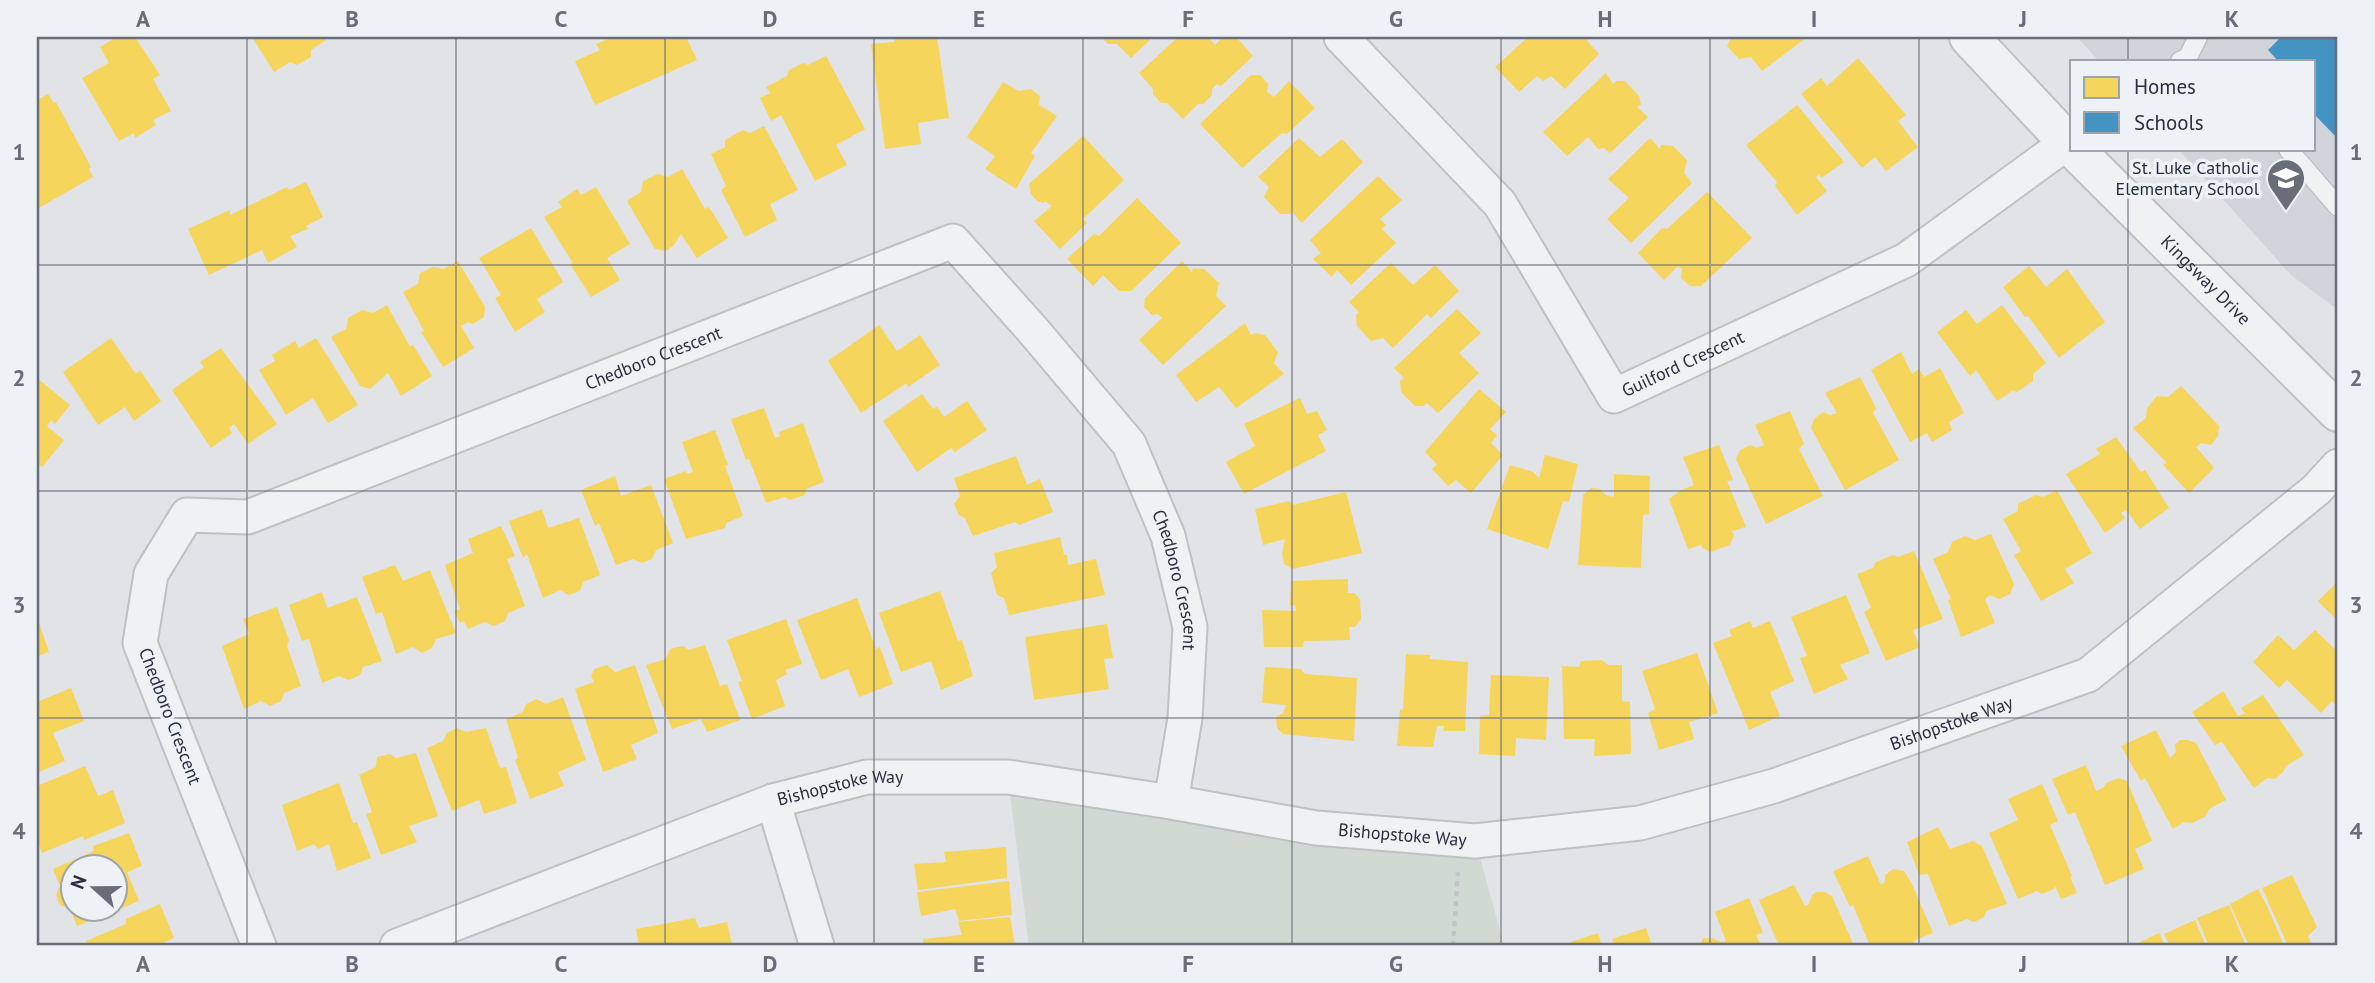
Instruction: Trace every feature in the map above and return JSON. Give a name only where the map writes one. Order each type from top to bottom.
[{"type":"street","name":"Guilford Crescent","points":[[1341,37],[1500,204],[1614,396],[1906,260],[2070,145]]},
{"type":"street","name":"Kingsway Drive","points":[[1969,37],[2070,142]]},
{"type":"street","name":"Kingsway Drive","points":[[2078,150],[2338,412]]},
{"type":"street","name":"Chedboro Crescent","points":[[259,946],[140,643],[151,574],[187,515],[248,517],[953,241],[1129,444],[1168,536],[1190,627],[1185,718],[1171,802]]},
{"type":"street","name":"Bishopstoke Way","points":[[397,946],[772,802],[867,777],[1008,778],[1171,802],[1316,828],[1475,841],[1640,823],[1774,786],[2088,676],[2316,491],[2338,466]]},
{"type":"street","points":[[772,802],[817,946]]},
{"type":"lane","points":[[2189,60],[2197,37]]},
{"type":"lane","points":[[2289,150],[2338,207]]},
{"type":"path","points":[[1453,946],[1461,840]]},
{"type":"shaded area","name":"St. Luke Catholic Elementary School","points":[[2077,37],[2338,37],[2338,310],[2291,275],[2179,150],[2316,150],[2316,60],[2098,60]]},
{"type":"shaded area","points":[[1008,776],[1475,839],[1504,946],[1029,946]]},
{"type":"building: Homes","points":[[117,37],[135,37],[160,75],[153,79],[171,111],[153,120],[156,125],[135,138],[134,133],[119,141],[82,78],[109,63],[100,47]]},
{"type":"building: Homes","points":[[252,37],[325,37],[326,40],[311,50],[311,57],[297,65],[290,62],[274,72]]},
{"type":"building: Homes","points":[[613,37],[686,37],[697,60],[595,105],[575,61],[600,50],[596,44]]},
{"type":"building: Homes","points":[[896,37],[937,37],[949,118],[918,123],[921,144],[885,149],[871,44],[894,42]]},
{"type":"building: Homes","points":[[1101,37],[1153,37],[1131,58],[1117,44],[1108,44]]},
{"type":"building: Homes","points":[[1178,37],[1208,37],[1215,45],[1223,37],[1236,37],[1253,56],[1221,86],[1217,84],[1212,89],[1212,95],[1183,119],[1167,103],[1161,103],[1139,73]]},
{"type":"building: Homes","points":[[1528,37],[1591,37],[1587,41],[1599,54],[1565,89],[1551,76],[1543,81],[1537,76],[1519,92],[1495,67]]},
{"type":"building: Homes","points":[[1731,37],[1807,37],[1762,71],[1751,57],[1739,59],[1727,46]]},
{"type":"building: Homes","points":[[826,56],[865,129],[836,145],[847,165],[815,181],[781,115],[771,121],[760,98],[770,93],[766,87],[787,76],[789,70]]},
{"type":"building: Homes","points":[[1858,58],[1906,115],[1898,121],[1918,147],[1886,171],[1875,157],[1862,168],[1801,94],[1821,78],[1827,86]]},
{"type":"building: Homes","points":[[1606,73],[1613,84],[1625,81],[1639,96],[1641,105],[1637,107],[1648,117],[1610,153],[1604,148],[1598,149],[1588,137],[1567,156],[1543,132]]},
{"type":"building: Homes","points":[[1251,75],[1260,75],[1268,84],[1267,92],[1274,97],[1289,81],[1315,108],[1287,134],[1282,133],[1242,168],[1200,124]]},
{"type":"building: Homes","points":[[1003,82],[1019,91],[1031,89],[1040,96],[1039,105],[1057,116],[1031,153],[1035,156],[1016,189],[985,169],[995,156],[967,137]]},
{"type":"building: Homes","points":[[48,94],[54,103],[56,102],[91,167],[89,169],[93,177],[37,209],[37,100]]},
{"type":"building: Homes","points":[[1797,105],[1844,162],[1821,178],[1819,174],[1816,177],[1827,191],[1797,215],[1775,186],[1777,182],[1746,145]]},
{"type":"building: Homes","points":[[764,126],[798,190],[770,204],[777,220],[745,237],[721,190],[726,186],[711,154],[725,147],[725,140],[743,130],[750,133]]},
{"type":"building: Homes","points":[[1083,136],[1124,180],[1083,219],[1087,223],[1060,249],[1034,221],[1052,206],[1045,201],[1037,201],[1031,194],[1029,184]]},
{"type":"building: Homes","points":[[1299,138],[1320,157],[1342,139],[1363,162],[1302,223],[1292,212],[1280,214],[1264,197],[1269,187],[1258,177]]},
{"type":"building: Homes","points":[[1650,138],[1660,149],[1661,145],[1673,146],[1687,160],[1684,173],[1692,183],[1631,243],[1607,219],[1629,198],[1608,179]]},
{"type":"building: Homes","points":[[682,169],[705,209],[709,207],[728,238],[697,258],[681,234],[666,251],[655,249],[627,201],[641,192],[643,181],[658,174],[668,177]]},
{"type":"building: Homes","points":[[1378,176],[1402,200],[1380,219],[1386,225],[1382,229],[1396,243],[1351,285],[1337,270],[1332,277],[1313,259],[1321,253],[1310,240]]},
{"type":"building: Homes","points":[[306,182],[323,217],[306,226],[308,229],[290,236],[297,247],[268,263],[262,250],[209,275],[188,229],[230,210],[230,215],[287,187],[289,190]]},
{"type":"building: Homes","points":[[596,187],[630,244],[607,258],[620,280],[591,297],[544,217],[562,207],[558,202],[577,189],[581,195]]},
{"type":"building: Homes","points":[[1707,192],[1752,238],[1701,286],[1690,286],[1681,278],[1682,269],[1678,266],[1664,280],[1638,253],[1662,228],[1667,229]]},
{"type":"building: Homes","points":[[1137,198],[1181,243],[1131,291],[1119,291],[1103,275],[1093,286],[1067,259],[1094,234],[1099,236]]},
{"type":"building: Homes","points":[[531,228],[563,282],[537,299],[545,312],[515,332],[495,298],[501,295],[479,258]]},
{"type":"building: Homes","points":[[458,261],[485,307],[484,317],[473,324],[468,322],[461,326],[474,348],[443,367],[421,332],[424,331],[403,292],[418,284],[420,273],[433,267],[444,269]]},
{"type":"building: Homes","points":[[1182,261],[1192,272],[1193,268],[1204,269],[1219,283],[1216,296],[1226,306],[1163,365],[1139,340],[1162,318],[1158,314],[1152,315],[1144,307],[1145,298]]},
{"type":"building: Homes","points":[[1391,263],[1413,285],[1435,265],[1459,291],[1431,318],[1427,314],[1393,348],[1383,338],[1371,341],[1357,326],[1356,315],[1359,312],[1349,302]]},
{"type":"building: Homes","points":[[2029,266],[2046,287],[2067,269],[2105,322],[2059,358],[2003,287]]},
{"type":"building: Homes","points":[[387,305],[410,347],[413,345],[432,376],[401,396],[388,373],[370,389],[360,386],[331,337],[346,329],[348,318],[362,310],[373,313]]},
{"type":"building: Homes","points":[[2002,305],[2046,363],[2033,374],[2033,381],[1997,401],[1976,370],[1970,376],[1937,332],[1966,310],[1977,324]]},
{"type":"building: Homes","points":[[1457,309],[1481,333],[1459,353],[1479,373],[1438,413],[1427,403],[1424,406],[1415,406],[1401,392],[1400,381],[1404,378],[1394,368]]},
{"type":"building: Homes","points":[[1245,323],[1251,335],[1265,335],[1278,352],[1274,363],[1284,374],[1236,408],[1219,387],[1196,402],[1176,375]]},
{"type":"building: Homes","points":[[879,325],[897,351],[920,335],[940,365],[908,387],[907,383],[861,413],[828,361]]},
{"type":"building: Homes","points":[[111,338],[136,374],[140,370],[161,401],[134,421],[125,407],[98,425],[63,372]]},
{"type":"building: Homes","points":[[316,338],[358,405],[328,423],[313,398],[286,415],[259,370],[275,361],[272,355],[295,341],[299,348]]},
{"type":"building: Homes","points":[[221,348],[277,424],[248,444],[234,424],[229,428],[232,433],[211,448],[172,390],[204,367],[200,362]]},
{"type":"building: Homes","points":[[1901,352],[1912,374],[1919,369],[1924,377],[1940,368],[1964,413],[1949,422],[1952,430],[1932,442],[1927,433],[1910,442],[1871,370]]},
{"type":"building: Homes","points":[[1860,377],[1876,408],[1873,413],[1899,460],[1845,490],[1811,428],[1814,419],[1823,412],[1830,415],[1837,413],[1825,393]]},
{"type":"building: Homes","points":[[37,378],[70,405],[55,424],[51,420],[47,426],[64,440],[42,467],[37,463]]},
{"type":"building: Homes","points":[[2181,386],[2219,426],[2218,436],[2211,445],[2201,443],[2196,447],[2214,468],[2189,493],[2163,465],[2167,463],[2133,428],[2146,418],[2147,408],[2157,396],[2168,397]]},
{"type":"building: Homes","points":[[1479,389],[1506,412],[1490,429],[1497,435],[1491,443],[1503,455],[1471,493],[1456,480],[1448,486],[1432,469],[1437,464],[1425,452]]},
{"type":"building: Homes","points":[[922,394],[933,409],[937,407],[944,417],[967,401],[987,430],[955,452],[951,448],[917,472],[883,421]]},
{"type":"building: Homes","points":[[1300,398],[1307,414],[1317,411],[1327,430],[1318,435],[1326,451],[1244,494],[1226,462],[1255,446],[1244,424]]},
{"type":"building: Homes","points":[[764,408],[775,438],[780,436],[779,432],[803,423],[824,482],[806,489],[805,495],[766,503],[731,419]]},
{"type":"building: Homes","points":[[1790,411],[1804,444],[1799,449],[1823,496],[1766,524],[1736,459],[1740,450],[1750,445],[1757,448],[1764,445],[1755,425]]},
{"type":"building: Homes","points":[[715,430],[743,516],[726,523],[725,528],[686,539],[664,479],[686,471],[687,474],[693,472],[682,442]]},
{"type":"building: Homes","points":[[2116,437],[2141,472],[2145,470],[2169,508],[2140,529],[2126,510],[2121,513],[2125,518],[2105,533],[2066,474],[2100,454],[2096,449]]},
{"type":"building: Homes","points":[[1719,445],[1733,480],[1727,481],[1746,527],[1732,531],[1734,535],[1730,545],[1710,552],[1701,545],[1688,549],[1669,499],[1694,485],[1683,457]]},
{"type":"building: Homes","points":[[1545,455],[1578,464],[1569,502],[1563,501],[1548,549],[1487,529],[1510,465],[1533,472],[1539,478]]},
{"type":"building: Homes","points":[[1016,456],[1027,485],[1040,479],[1053,512],[1019,525],[1015,522],[973,536],[965,518],[959,515],[954,504],[960,496],[954,478]]},
{"type":"building: Homes","points":[[1614,474],[1650,476],[1649,514],[1643,515],[1641,568],[1578,565],[1583,495],[1591,488],[1600,489],[1606,495],[1614,497]]},
{"type":"building: Homes","points":[[615,476],[621,496],[651,485],[673,543],[656,550],[652,559],[642,563],[633,559],[616,565],[599,523],[595,526],[581,490]]},
{"type":"building: Homes","points":[[2057,490],[2092,553],[2065,569],[2074,583],[2041,601],[2014,555],[2021,551],[2003,519],[2018,511],[2018,504],[2036,495],[2043,497]]},
{"type":"building: Homes","points":[[1346,492],[1362,553],[1293,569],[1284,564],[1282,554],[1285,539],[1263,545],[1255,509],[1289,501],[1293,505]]},
{"type":"building: Homes","points":[[542,509],[548,528],[579,518],[600,575],[583,582],[580,591],[569,595],[560,590],[543,598],[527,554],[523,558],[509,521]]},
{"type":"building: Homes","points":[[501,526],[515,556],[507,559],[525,606],[508,613],[505,621],[494,626],[485,622],[468,629],[464,621],[460,623],[454,611],[460,609],[445,565],[473,553],[468,539]]},
{"type":"building: Homes","points":[[1991,534],[2014,584],[2010,594],[1999,599],[1990,595],[1985,599],[1995,623],[1961,637],[1948,600],[1951,599],[1933,559],[1948,552],[1952,542],[1965,536],[1975,540]]},
{"type":"building: Homes","points":[[1060,537],[1068,565],[1096,559],[1105,595],[1009,615],[1004,598],[997,595],[991,573],[997,567],[994,553]]},
{"type":"building: Homes","points":[[1914,551],[1943,619],[1913,630],[1920,647],[1886,661],[1864,612],[1871,608],[1857,574],[1873,568],[1876,562],[1893,555],[1898,557]]},
{"type":"building: Homes","points":[[395,565],[403,581],[430,570],[456,633],[436,639],[432,648],[422,653],[413,647],[396,654],[382,612],[376,614],[362,577]]},
{"type":"building: Homes","points":[[1348,579],[1348,593],[1354,593],[1360,599],[1361,619],[1355,627],[1349,627],[1350,640],[1304,641],[1303,647],[1264,647],[1262,610],[1296,611],[1295,605],[1290,606],[1291,581]]},
{"type":"building: Homes","points":[[2338,581],[2338,621],[2318,601]]},
{"type":"building: Homes","points":[[940,591],[958,641],[962,640],[973,676],[941,690],[931,661],[901,672],[879,613]]},
{"type":"building: Homes","points":[[322,592],[327,608],[357,597],[382,661],[363,667],[360,675],[349,680],[339,676],[322,683],[309,639],[302,641],[289,605]]},
{"type":"building: Homes","points":[[1846,595],[1870,653],[1840,665],[1848,679],[1814,694],[1800,658],[1807,656],[1791,617]]},
{"type":"building: Homes","points":[[857,598],[876,649],[880,647],[893,684],[859,697],[848,669],[821,680],[797,620]]},
{"type":"building: Homes","points":[[277,607],[301,686],[284,693],[281,701],[270,706],[261,701],[244,709],[222,646],[249,634],[243,619]]},
{"type":"building: Homes","points":[[37,617],[49,652],[37,656]]},
{"type":"building: Homes","points":[[786,619],[802,664],[785,670],[787,674],[776,680],[785,706],[752,719],[738,682],[742,681],[727,640]]},
{"type":"building: Homes","points":[[1750,621],[1753,628],[1770,621],[1794,681],[1770,692],[1780,716],[1749,730],[1713,643],[1732,636],[1729,630]]},
{"type":"building: Homes","points":[[1107,624],[1113,658],[1104,659],[1109,689],[1034,700],[1025,637]]},
{"type":"building: Homes","points":[[2315,630],[2338,652],[2338,701],[2335,704],[2332,701],[2321,713],[2287,680],[2279,688],[2253,662],[2278,635],[2294,650]]},
{"type":"building: Homes","points":[[705,645],[720,686],[727,684],[740,720],[707,732],[701,719],[672,729],[646,665],[666,659],[670,649],[683,646],[689,650]]},
{"type":"building: Homes","points":[[1697,653],[1718,713],[1689,722],[1694,739],[1659,750],[1648,713],[1655,709],[1642,671]]},
{"type":"building: Homes","points":[[1406,654],[1431,655],[1429,659],[1468,662],[1465,731],[1443,731],[1444,726],[1437,726],[1433,747],[1397,746],[1400,709],[1403,710]]},
{"type":"building: Homes","points":[[1602,660],[1608,665],[1622,665],[1622,701],[1630,702],[1631,754],[1594,756],[1595,739],[1564,739],[1562,666],[1579,667],[1581,661]]},
{"type":"building: Homes","points":[[607,665],[615,672],[635,665],[658,733],[631,745],[637,759],[603,772],[575,689],[594,682],[591,677],[594,669]]},
{"type":"building: Homes","points":[[1265,667],[1301,669],[1305,674],[1357,678],[1354,741],[1283,734],[1277,728],[1276,717],[1283,713],[1286,705],[1262,703]]},
{"type":"building: Homes","points":[[1491,675],[1549,677],[1546,740],[1516,738],[1515,756],[1479,754],[1480,716],[1489,715]]},
{"type":"building: Homes","points":[[71,688],[84,721],[53,733],[65,761],[37,773],[37,702]]},
{"type":"building: Homes","points":[[2223,691],[2238,716],[2245,713],[2241,708],[2263,695],[2304,755],[2286,766],[2275,779],[2267,778],[2254,788],[2222,742],[2215,745],[2192,712]]},
{"type":"building: Homes","points":[[563,697],[586,760],[558,772],[564,786],[530,799],[515,760],[518,758],[506,719],[523,712],[526,704],[537,699],[546,704]]},
{"type":"building: Homes","points":[[457,728],[466,732],[486,728],[500,768],[506,767],[517,803],[484,814],[479,800],[452,811],[427,748],[443,741],[447,733]]},
{"type":"building: Homes","points":[[2156,730],[2170,758],[2176,752],[2175,745],[2180,740],[2196,743],[2226,800],[2209,809],[2206,816],[2192,823],[2184,822],[2173,829],[2145,778],[2141,781],[2121,746]]},
{"type":"building: Homes","points":[[416,753],[438,816],[409,826],[417,842],[381,855],[366,814],[372,812],[359,775],[376,767],[377,757],[390,754],[396,758]]},
{"type":"building: Homes","points":[[2086,765],[2096,791],[2119,778],[2127,781],[2152,841],[2135,849],[2144,869],[2105,885],[2075,812],[2068,815],[2052,779]]},
{"type":"building: Homes","points":[[85,766],[98,796],[113,790],[125,823],[42,853],[37,840],[37,786]]},
{"type":"building: Homes","points":[[339,783],[353,823],[357,822],[371,858],[337,871],[329,844],[318,849],[314,844],[297,851],[282,805]]},
{"type":"building: Homes","points":[[2042,784],[2058,821],[2050,825],[2077,893],[2061,899],[2055,886],[2042,894],[2037,891],[2018,899],[1989,833],[2018,820],[2008,799]]},
{"type":"building: Homes","points":[[1938,827],[1950,849],[1973,841],[1982,846],[2007,904],[1986,911],[1984,917],[1974,922],[1967,919],[1949,926],[1928,874],[1919,875],[1907,842]]},
{"type":"building: Homes","points":[[129,833],[142,866],[130,871],[130,853],[89,853],[94,851],[93,846]]},
{"type":"building: Homes","points":[[1006,847],[1007,878],[918,890],[914,864],[946,862],[944,852]]},
{"type":"building: Homes","points":[[1868,856],[1881,885],[1885,882],[1885,875],[1893,869],[1904,871],[1933,933],[1915,940],[1913,946],[1870,946],[1853,905],[1850,907],[1833,871]]},
{"type":"building: Homes","points":[[60,866],[60,886],[53,869]]},
{"type":"building: Homes","points":[[2292,875],[2317,927],[2308,936],[2312,946],[2288,946],[2262,888]]},
{"type":"building: Homes","points":[[130,879],[139,901],[130,905]]},
{"type":"building: Homes","points":[[1009,881],[1012,915],[959,921],[955,909],[921,916],[917,892]]},
{"type":"building: Homes","points":[[1794,885],[1805,906],[1816,892],[1825,892],[1832,896],[1854,946],[1779,946],[1759,900]]},
{"type":"building: Homes","points":[[60,886],[60,905],[56,895]]},
{"type":"building: Homes","points":[[2258,889],[2284,946],[2249,946],[2230,904]]},
{"type":"building: Homes","points":[[1749,898],[1763,933],[1756,935],[1761,946],[1698,946],[1704,938],[1726,941],[1715,912]]},
{"type":"building: Homes","points":[[160,904],[174,938],[161,944],[162,946],[88,946],[86,941],[130,923],[130,917]]},
{"type":"building: Homes","points":[[2229,905],[2246,946],[2209,946],[2197,918]]},
{"type":"building: Homes","points":[[1010,917],[1015,946],[924,946],[923,939],[962,935],[958,922]]},
{"type":"building: Homes","points":[[695,918],[699,928],[727,922],[732,945],[639,946],[636,929]]},
{"type":"building: Homes","points":[[2195,920],[2206,946],[2170,946],[2164,934]]},
{"type":"building: Homes","points":[[1646,928],[1652,946],[1614,946],[1612,939]]},
{"type":"building: Homes","points":[[1598,933],[1602,946],[1559,946]]},
{"type":"building: Homes","points":[[2159,933],[2165,946],[2132,946]]},
{"type":"building: Schools","points":[[2281,37],[2338,37],[2338,139],[2316,116],[2316,60],[2277,60],[2268,50]]},
{"type":"place","name":"St. Luke Catholic Elementary School","points":[[2286,212]]}]
